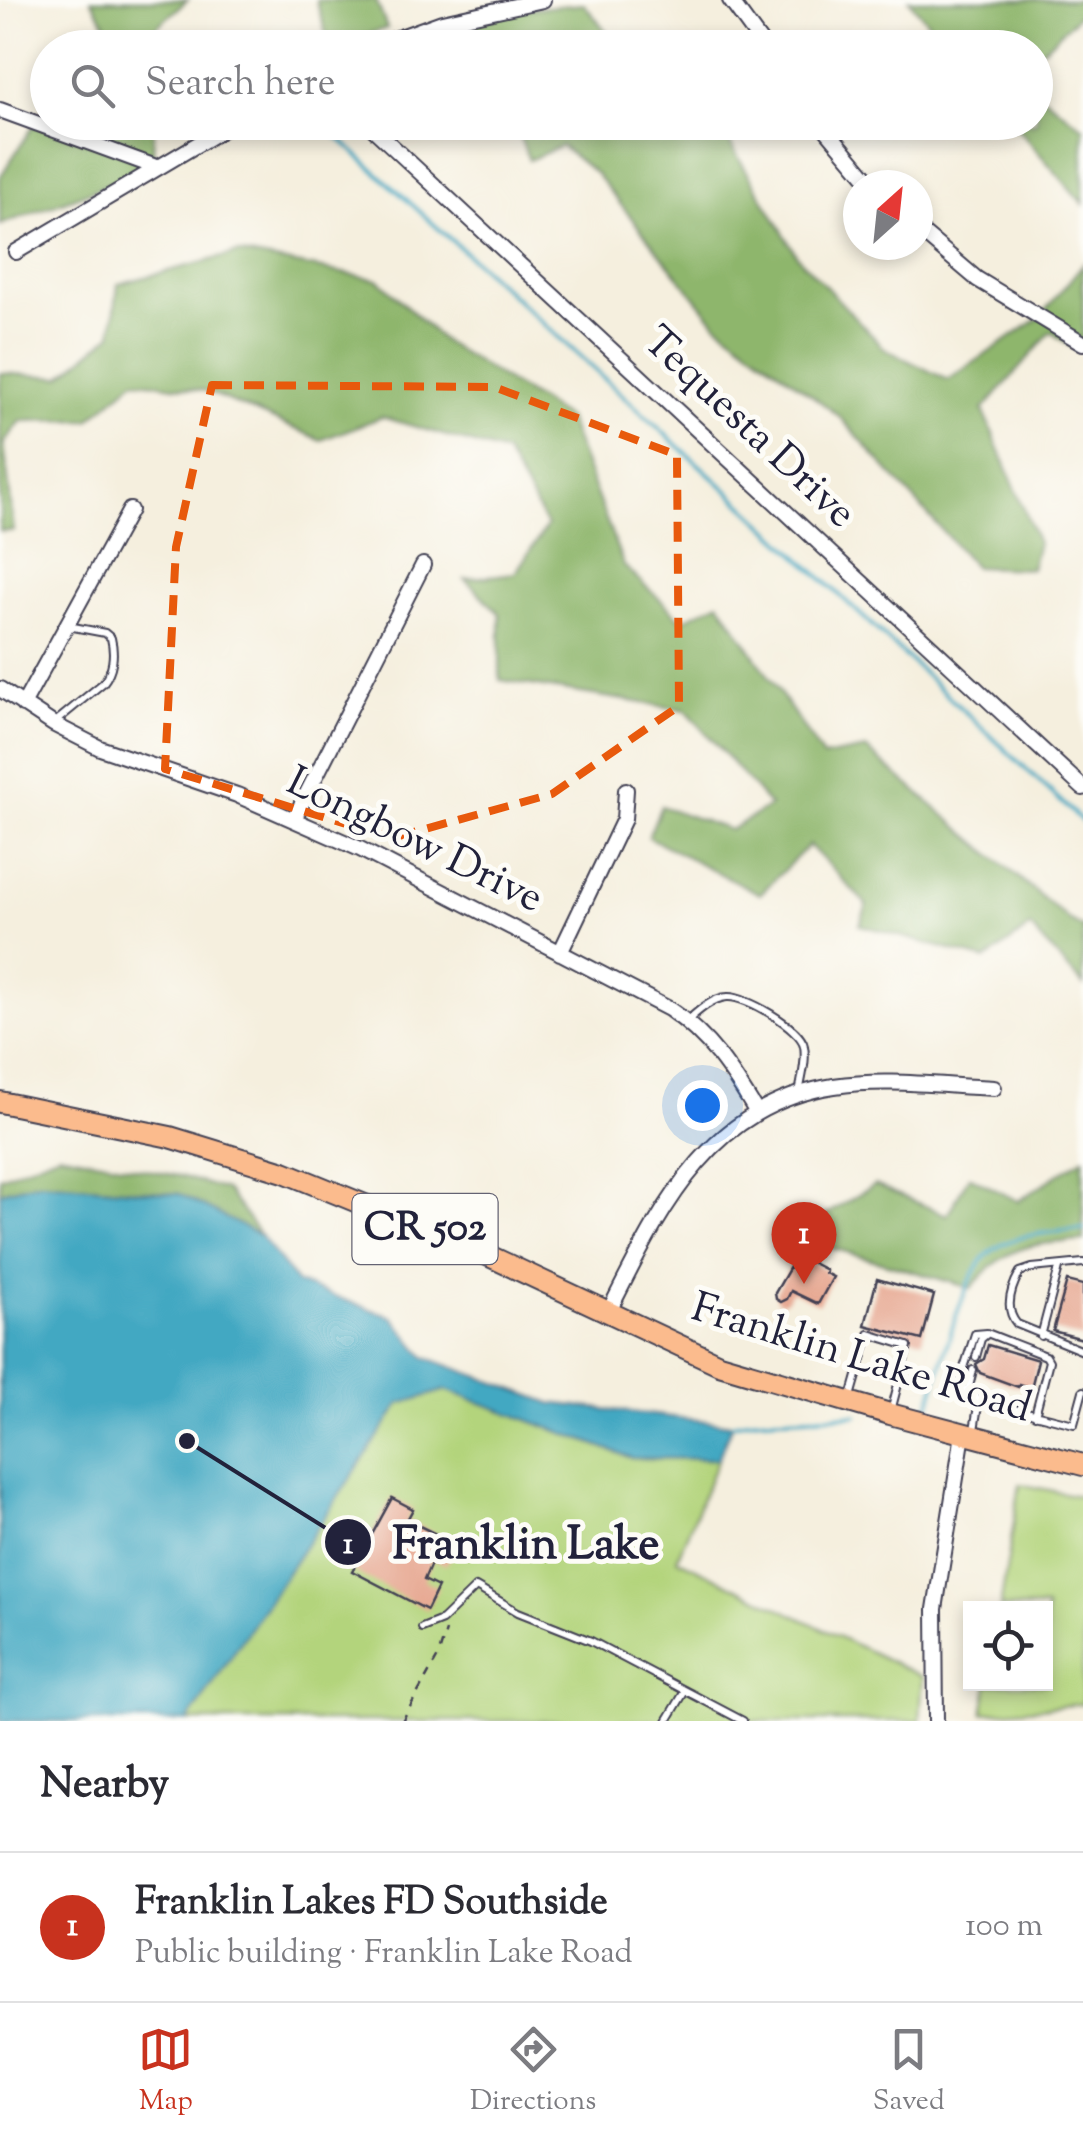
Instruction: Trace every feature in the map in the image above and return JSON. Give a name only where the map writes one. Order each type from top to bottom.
[{"type":"main road","name":"Franklin Lake Road","points":[[0,1102],[170,1137],[284,1172],[485,1254],[719,1364],[1083,1465]]},
{"type":"street","points":[[420,30],[543,0]]},
{"type":"street","points":[[730,0],[752,30]]},
{"type":"street","points":[[0,110],[30,121]]},
{"type":"street","points":[[82,140],[156,167]]},
{"type":"street","points":[[16,252],[204,140]]},
{"type":"street","name":"Tequesta Drive","points":[[385,140],[1083,788]]},
{"type":"street","points":[[835,140],[861,170]]},
{"type":"street","points":[[933,242],[977,279],[1083,343]]},
{"type":"street","points":[[23,704],[130,510]]},
{"type":"street","points":[[294,818],[423,565]]},
{"type":"street","name":"Longbow Drive","points":[[0,689],[53,724],[100,748],[294,818],[687,1021],[725,1060],[757,1113]]},
{"type":"street","points":[[560,953],[624,819],[626,790]]},
{"type":"street","points":[[608,1313],[676,1187],[725,1135],[757,1113],[798,1095],[835,1086],[869,1083],[994,1088]]},
{"type":"street","points":[[936,1721],[936,1609],[968,1435]]},
{"type":"lane","points":[[53,724],[103,683],[112,664],[113,646],[105,633],[67,625]]},
{"type":"lane","points":[[687,1021],[716,1000],[727,997],[746,999],[771,1015],[798,1034],[804,1045],[798,1095]]},
{"type":"lane","points":[[1083,1263],[1020,1272],[1008,1305],[1016,1324],[1083,1351]]},
{"type":"lane","points":[[1041,1336],[1059,1268]]},
{"type":"lane","points":[[976,1357],[980,1339],[988,1333]]},
{"type":"lane","points":[[1035,1414],[1049,1362],[1046,1356],[988,1333],[975,1334],[960,1380],[965,1392],[979,1400],[1074,1424],[1083,1391]]},
{"type":"lane","points":[[842,1401],[856,1378],[870,1334],[908,1346],[897,1389],[898,1411]]},
{"type":"lane","points":[[973,1370],[969,1387],[979,1400]]},
{"type":"lane","points":[[968,1435],[979,1400]]},
{"type":"lane","points":[[422,1628],[442,1620],[476,1588],[518,1612],[590,1641],[743,1721]]},
{"type":"lane","points":[[667,1721],[684,1691]]},
{"type":"path","points":[[402,1721],[446,1640],[442,1620]]},
{"type":"highlighted area","points":[[212,385],[494,387],[677,455],[679,706],[552,794],[392,838],[165,769],[176,547]]},
{"type":"green space","points":[[91,0],[188,0],[155,30],[108,28]]},
{"type":"green space","points":[[316,0],[376,0],[387,28],[381,30],[325,30]]},
{"type":"green space","points":[[909,0],[1083,0],[1083,11],[1053,40],[1053,30],[935,30]]},
{"type":"green space","points":[[584,4],[605,30],[477,30],[470,13]]},
{"type":"green space","points":[[1053,104],[1083,127],[1083,204],[1028,140],[1053,140]]},
{"type":"green space","points":[[30,131],[30,140],[154,140],[153,168],[0,225],[0,177]]},
{"type":"green space","points":[[521,140],[728,140],[797,256],[885,349],[948,380],[1039,318],[1083,264],[1083,338],[1072,347],[1051,332],[983,410],[1038,543],[1031,569],[975,567],[838,415],[716,323],[596,174],[561,146],[529,160]]},
{"type":"green space","points":[[238,253],[379,280],[444,342],[567,418],[624,566],[682,620],[719,602],[823,757],[866,749],[1083,928],[1083,985],[1030,927],[986,960],[860,925],[867,905],[809,845],[760,894],[648,837],[661,806],[730,830],[770,806],[686,710],[500,680],[500,614],[465,579],[515,573],[547,526],[505,453],[382,417],[321,440],[206,391],[135,380],[89,420],[21,421],[4,443],[14,531],[0,531],[0,373],[61,377],[112,334],[118,284]]},
{"type":"green space","points":[[59,1153],[184,1177],[226,1190],[261,1236],[179,1194],[40,1182],[0,1192],[0,1177]]},
{"type":"green space","points":[[1083,1158],[1083,1241],[1033,1246],[1008,1255],[971,1288],[790,1236],[875,1185],[947,1215],[969,1176],[1018,1201]]},
{"type":"green space","points":[[446,1390],[632,1458],[718,1459],[677,1559],[923,1677],[920,1721],[188,1721],[399,1404]]},
{"type":"green space","points":[[1020,1484],[1083,1497],[1083,1704],[983,1713],[987,1691],[1053,1691],[1053,1601],[1001,1601]]},
{"type":"water","points":[[40,1182],[179,1194],[261,1236],[297,1283],[393,1317],[425,1357],[551,1403],[732,1424],[718,1459],[632,1458],[446,1390],[400,1404],[188,1721],[0,1721],[0,1192]]},
{"type":"building","points":[[797,1255],[833,1277],[818,1304],[791,1291],[787,1299],[776,1299],[775,1293]]},
{"type":"building","points":[[877,1279],[934,1295],[922,1340],[865,1325]]},
{"type":"building","points":[[1067,1281],[1083,1285],[1083,1339],[1053,1331]]},
{"type":"building","points":[[988,1345],[1038,1360],[1031,1388],[980,1373],[976,1364],[984,1359]]},
{"type":"building","points":[[392,1498],[413,1509],[407,1520],[436,1534],[434,1540],[455,1549],[446,1565],[433,1559],[424,1580],[438,1587],[427,1610],[352,1571]]},
{"type":"waterway","points":[[341,140],[727,490],[1083,822]]},
{"type":"waterway","points":[[906,1409],[929,1406],[960,1304],[987,1255],[1020,1238],[1083,1229]]},
{"type":"waterway","points":[[732,1424],[757,1419],[857,1415]]},
{"type":"place","name":"Franklin Lakes FD Southside","points":[[804,1284]]},
{"type":"place","name":"Franklin Lake","points":[[187,1441]]}]
